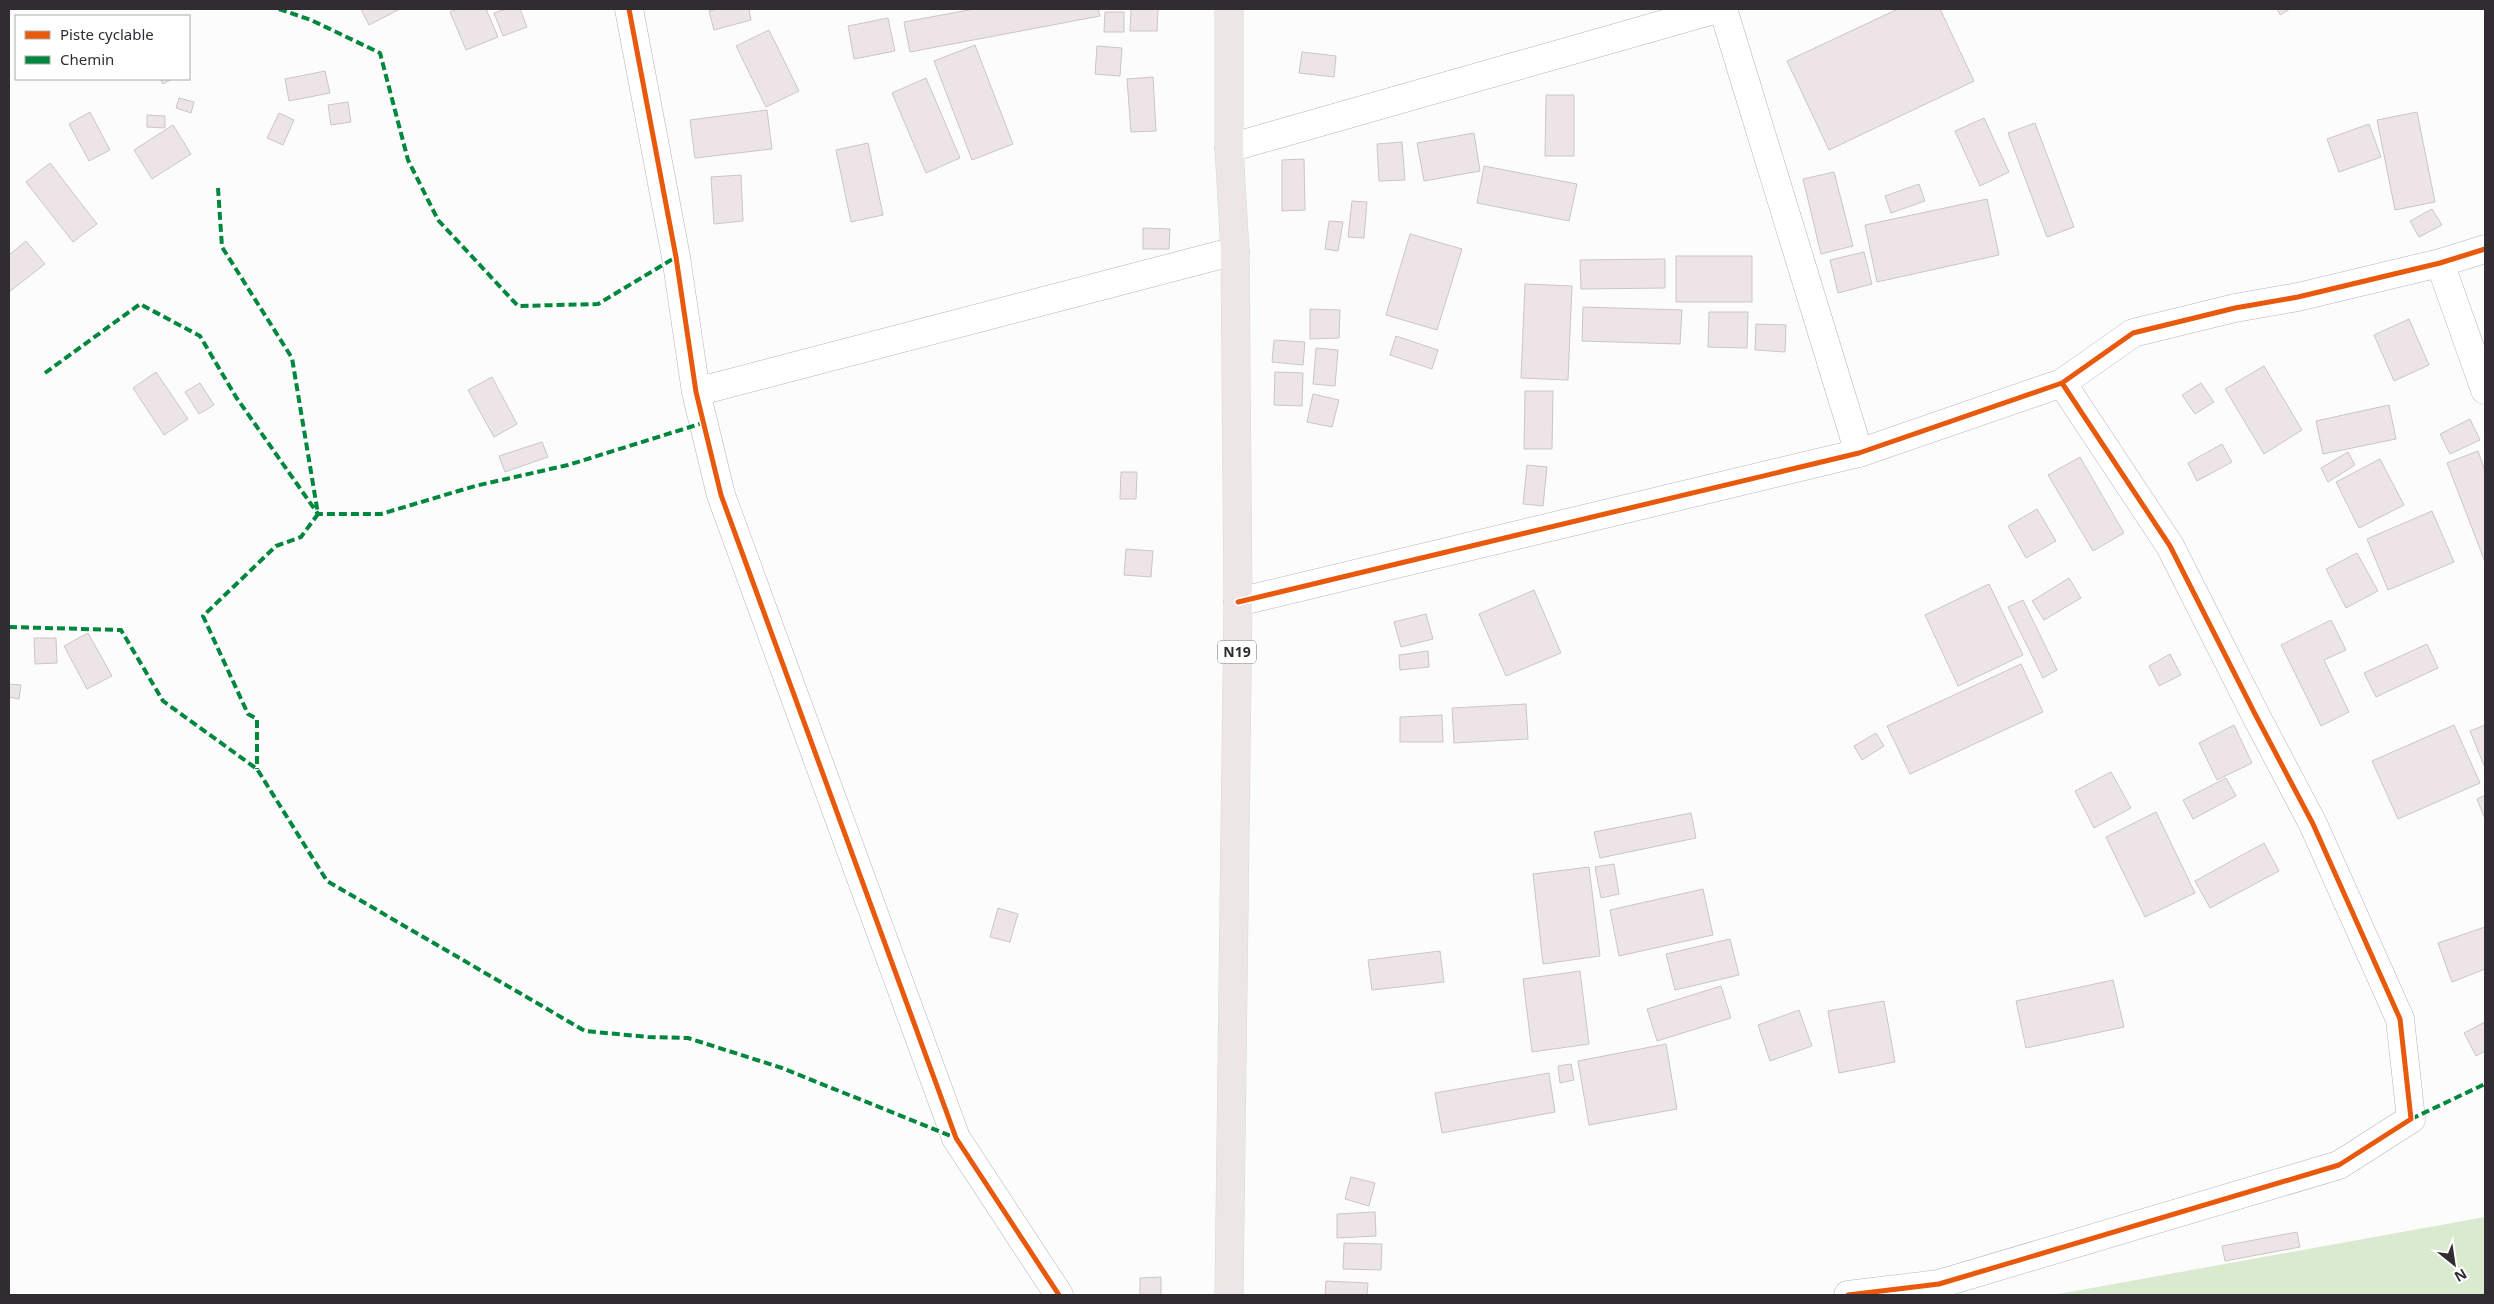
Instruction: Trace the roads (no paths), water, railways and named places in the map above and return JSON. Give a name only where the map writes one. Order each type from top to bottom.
[{"type":"main road","name":"N19","points":[[1229,9],[1228,148],[1235,251],[1238,602],[1229,1295]]},
{"type":"street","points":[[629,9],[676,257],[696,392],[721,495],[956,1138],[1059,1295]]},
{"type":"street","points":[[1228,148],[1717,9]]},
{"type":"street","points":[[1723,9],[1859,453]]},
{"type":"street","points":[[1238,602],[1859,453],[2062,383],[2133,333],[2234,308],[2298,297],[2440,263],[2485,249]]},
{"type":"street","points":[[696,392],[1235,251]]},
{"type":"street","points":[[2440,263],[2485,390]]},
{"type":"street","points":[[1848,1295],[1939,1284],[2339,1165],[2411,1119],[2400,1019],[2313,824],[2254,714],[2170,546],[2062,383]]}]
